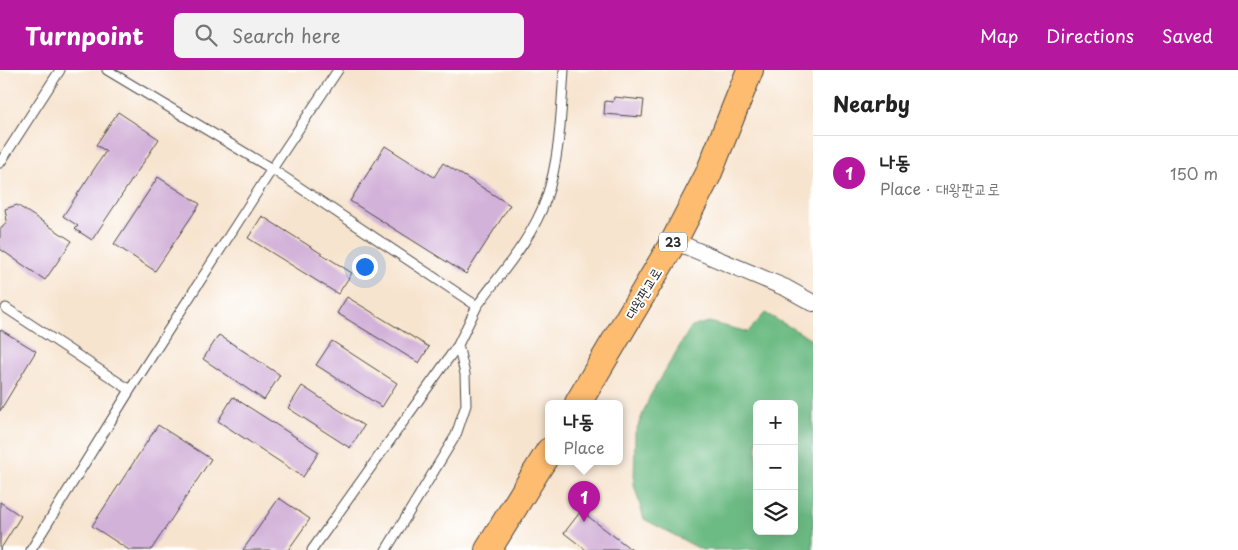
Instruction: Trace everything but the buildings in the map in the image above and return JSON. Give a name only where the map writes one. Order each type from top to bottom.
[{"type":"main road","name":"대왕판교로","points":[[580,400],[674,241],[708,175],[750,70]]},
{"type":"main road","points":[[488,550],[545,457]]},
{"type":"street","points":[[674,241],[777,284],[813,303]]},
{"type":"lane","points":[[0,163],[60,70]]},
{"type":"lane","points":[[107,70],[272,169],[478,306]]},
{"type":"lane","points":[[31,550],[130,390],[338,70]]},
{"type":"lane","points":[[312,550],[458,345],[478,306],[528,237],[546,201],[555,165],[561,123],[564,70]]},
{"type":"lane","points":[[6,308],[130,390]]},
{"type":"lane","points":[[386,550],[456,435],[466,405],[465,374],[458,345]]},
{"type":"green space","points":[[765,313],[813,340],[813,550],[702,550],[644,519],[634,485],[635,433],[650,396],[691,327],[709,322],[748,332]]},
{"type":"place","name":"나동","points":[[584,522]]}]
